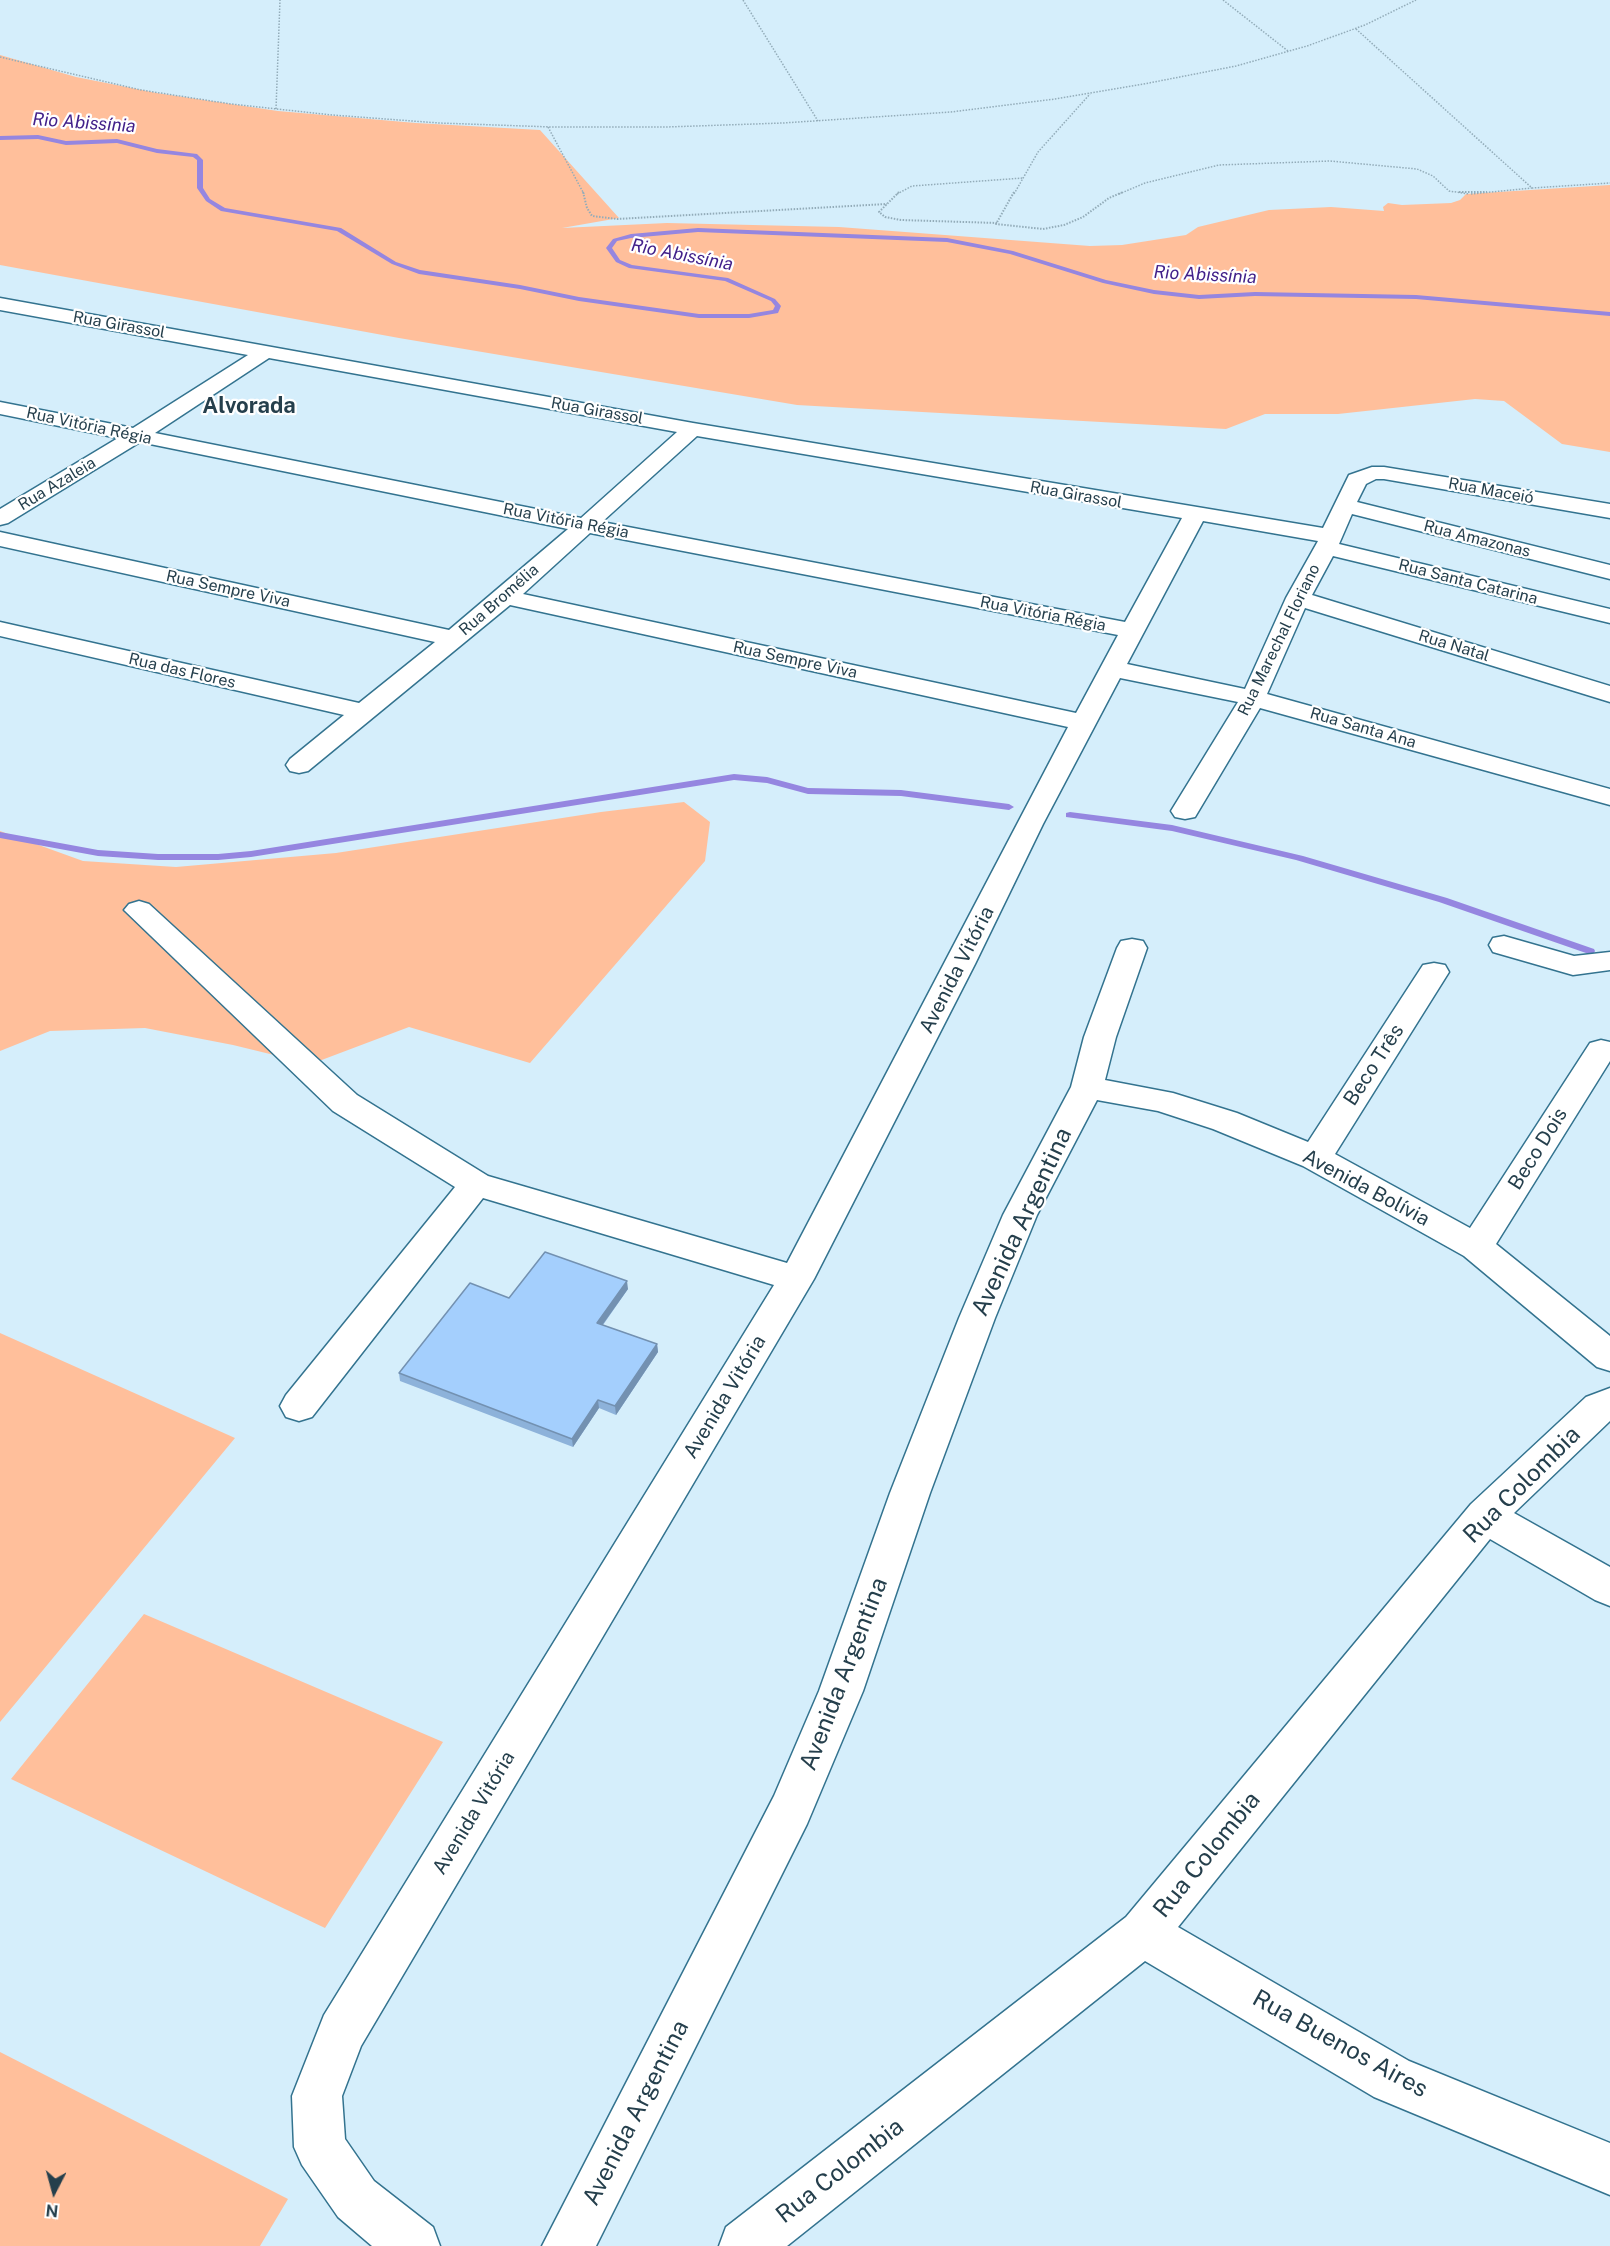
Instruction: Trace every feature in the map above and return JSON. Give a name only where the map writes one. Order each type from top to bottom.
[{"type":"street","name":"Rua Girassol","points":[[0,304],[693,429],[1195,515],[1328,542]]},
{"type":"street","name":"Rua Azaleia","points":[[0,518],[136,436],[265,352]]},
{"type":"street","name":"Rua Vitória Régia","points":[[0,408],[584,525],[1133,631]]},
{"type":"street","name":"Rua Bromélia","points":[[299,765],[505,597],[693,429]]},
{"type":"street","name":"Rua Marechal Floriano","points":[[1185,811],[1253,698],[1298,598],[1328,542],[1344,505],[1358,480],[1372,473]]},
{"type":"street","name":"Rua Maceió","points":[[1372,473],[1610,511]]},
{"type":"street","name":"Rua Amazonas","points":[[1344,505],[1610,572]]},
{"type":"street","name":"Avenida Vitória","points":[[414,2246],[356,2199],[320,2146],[317,2096],[341,2032],[796,1279],[960,964],[1029,824],[1195,515]]},
{"type":"street","name":"Rua Sempre Viva","points":[[0,539],[455,639]]},
{"type":"street","name":"Rua Santa Catarina","points":[[1328,542],[1610,616]]},
{"type":"street","name":"Rua Sempre Viva","points":[[505,597],[1085,723]]},
{"type":"street","name":"Rua Natal","points":[[1298,598],[1610,694]]},
{"type":"street","name":"Rua das Flores","points":[[0,629],[364,712]]},
{"type":"street","name":"Rua Santa Ana","points":[[1113,669],[1253,698],[1610,797]]},
{"type":"street","points":[[139,910],[345,1103],[476,1184],[796,1279]]},
{"type":"street","points":[[1504,945],[1573,966],[1610,961]]},
{"type":"street","name":"Avenida Argentina","points":[[568,2246],[791,1809],[842,1691],[910,1493],[977,1318],[1020,1215],[1086,1087],[1100,1036],[1132,948]]},
{"type":"street","name":"Beco Três","points":[[1315,1158],[1434,972]]},
{"type":"street","name":"Beco Dois","points":[[1476,1247],[1601,1050]]},
{"type":"street","name":"Avenida Bolívia","points":[[1086,1087],[1161,1101],[1225,1121],[1315,1158],[1476,1247],[1610,1357]]},
{"type":"street","points":[[299,1406],[476,1184]]},
{"type":"street","name":"Rua Colombia","points":[[745,2246],[1143,1933],[1485,1516],[1599,1408],[1610,1403]]},
{"type":"street","points":[[1485,1516],[1610,1587]]},
{"type":"street","name":"Rua Buenos Aires","points":[[1143,1933],[1392,2079],[1610,2169]]},
{"type":"path","points":[[276,110],[280,0]]},
{"type":"path","points":[[743,0],[818,121]]},
{"type":"path","points":[[1223,0],[1289,52]]},
{"type":"path","points":[[0,57],[120,86],[276,110],[385,119],[548,127],[667,127],[818,121],[951,112],[1090,94],[1236,66],[1289,52],[1356,29],[1416,0]]},
{"type":"path","points":[[1356,29],[1532,188]]},
{"type":"path","points":[[997,223],[1038,152],[1090,94]]},
{"type":"path","points":[[548,127],[585,196],[587,208],[592,216],[617,219],[886,204]]},
{"type":"path","points":[[1024,178],[912,186],[901,190],[879,212],[885,218],[901,220],[997,223],[1043,229],[1064,225],[1083,217],[1109,198],[1145,183],[1219,165],[1330,161],[1418,169],[1433,176],[1449,192],[1470,194],[1610,183]]},
{"type":"shaded area","points":[[0,55],[76,77],[157,93],[278,111],[416,123],[540,130],[619,218],[562,228],[667,223],[839,227],[1090,246],[1122,245],[1186,235],[1198,227],[1269,210],[1331,207],[1384,211],[1383,207],[1388,203],[1402,205],[1451,203],[1460,200],[1466,194],[1610,185],[1610,452],[1562,444],[1504,401],[1475,399],[1338,414],[1265,414],[1226,429],[797,405],[399,338],[0,265]]},
{"type":"shaded area","points":[[684,802],[710,822],[705,861],[530,1063],[409,1027],[311,1064],[233,1045],[145,1028],[50,1031],[0,1051],[0,831],[83,861],[176,867],[336,853],[601,812]]},
{"type":"shaded area","points":[[0,1333],[235,1438],[0,1722]]},
{"type":"shaded area","points":[[144,1614],[443,1742],[325,1928],[11,1779]]},
{"type":"shaded area","points":[[0,2052],[288,2199],[260,2246],[0,2246]]},
{"type":"building","points":[[545,1252],[627,1281],[597,1323],[657,1344],[615,1406],[598,1400],[572,1439],[399,1373],[470,1283],[509,1298]]},
{"type":"waterway","name":"Rio Abissínia","points":[[0,138],[38,137],[66,143],[117,141],[157,151],[195,155],[200,160],[200,188],[208,200],[223,210],[339,229],[394,263],[419,272],[520,287],[579,299],[699,316],[749,316],[776,312],[778,306],[773,300],[726,279],[631,267],[618,261],[609,248],[615,240],[631,236],[698,230],[947,240],[1011,252],[1105,282],[1154,292],[1199,297],[1255,294],[1416,297],[1610,314]]},
{"type":"waterway","points":[[0,835],[98,853],[158,857],[218,857],[251,854],[734,777],[767,780],[808,791],[901,793],[1009,807]]},
{"type":"waterway","points":[[1070,815],[1172,828],[1299,858],[1443,900],[1590,951]]},
{"type":"district","name":"Alvorada","points":[[249,406]]}]
